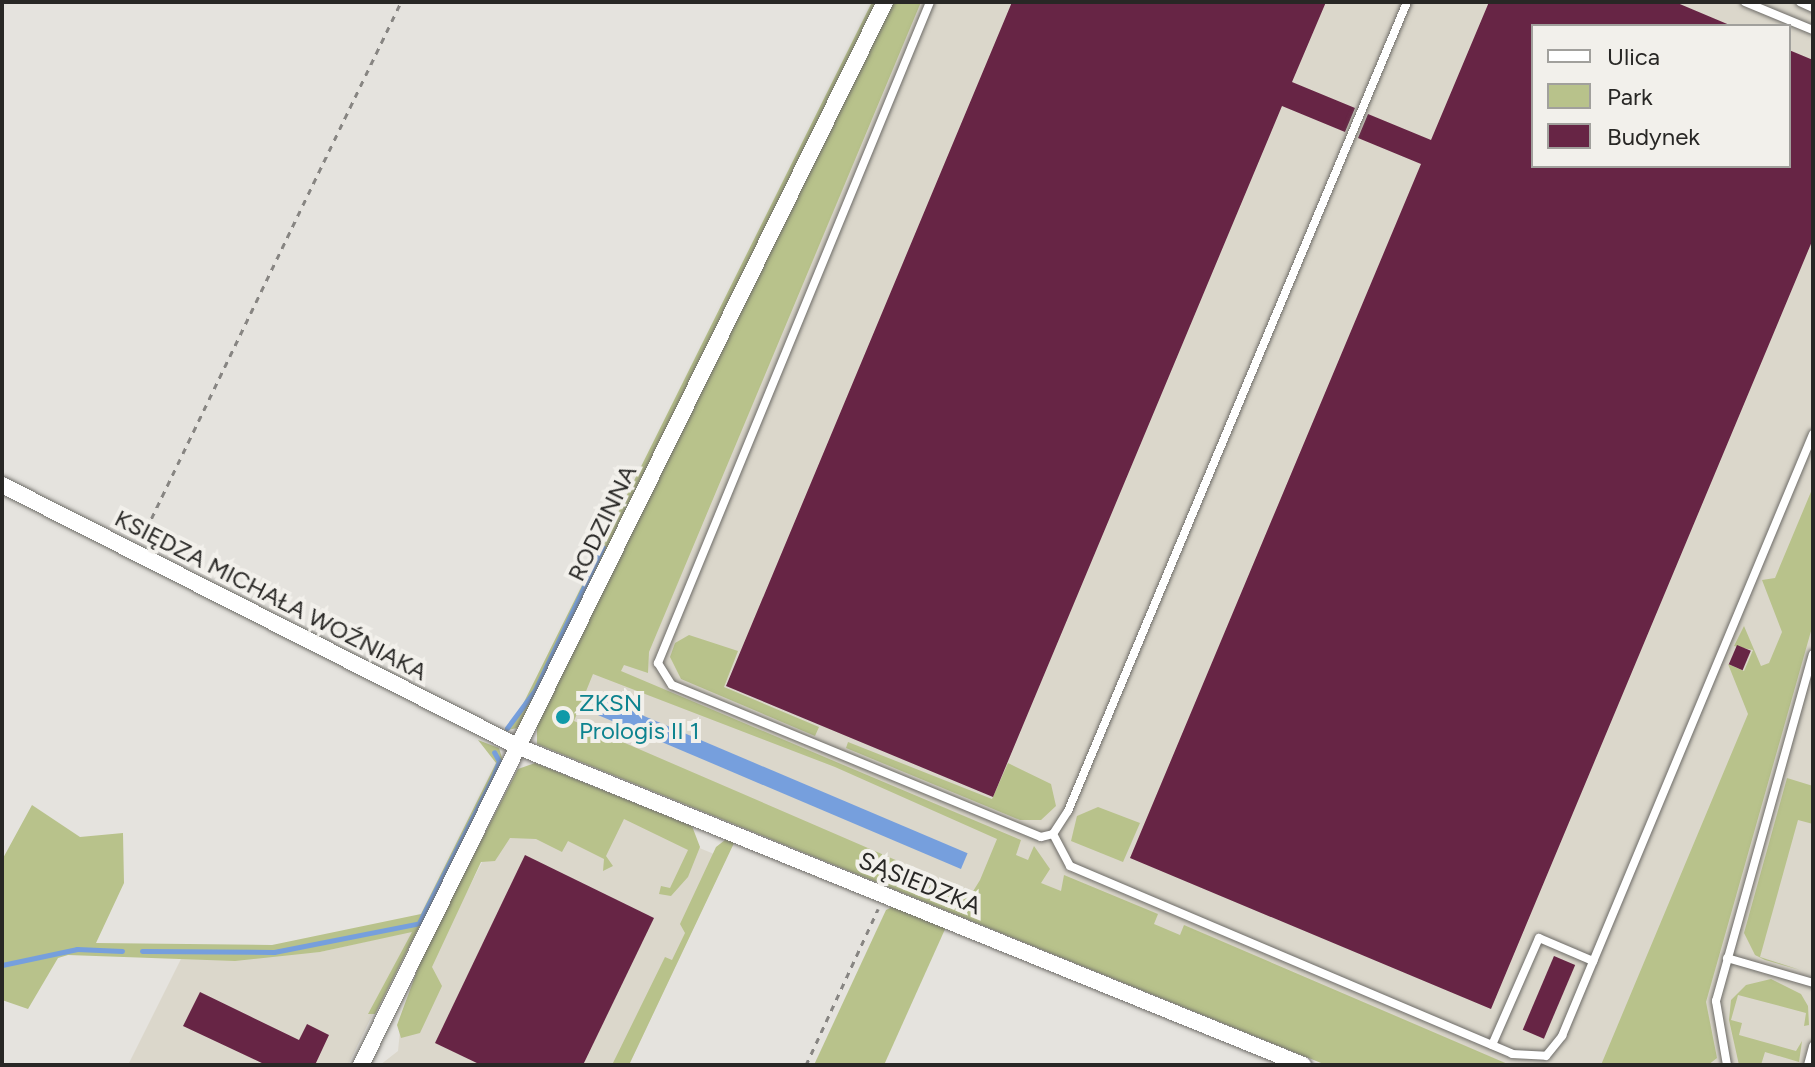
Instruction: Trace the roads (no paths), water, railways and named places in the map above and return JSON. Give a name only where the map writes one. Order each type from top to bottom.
[{"type":"street","name":"RODZINNA","points":[[361,1065],[885,2]]},
{"type":"street","name":"KSIĘDZA MICHAŁA WOŹNIAKA","points":[[2,485],[519,747]]},
{"type":"street","name":"SĄSIEDZKA","points":[[519,747],[1303,1065]]},
{"type":"lane","points":[[930,2],[658,663],[672,685],[1022,831],[1053,834]]},
{"type":"lane","points":[[1053,834],[1407,2]]},
{"type":"lane","points":[[1745,2],[1813,30]]},
{"type":"lane","points":[[1800,2],[1813,8]]},
{"type":"lane","points":[[1053,834],[1070,866],[1492,1045],[1527,1058],[1551,1053],[1593,961],[1813,434]]},
{"type":"lane","points":[[1727,1065],[1715,1006],[1813,654]]},
{"type":"lane","points":[[1492,1045],[1539,938],[1593,961]]},
{"type":"lane","points":[[1727,958],[1813,983]]},
{"type":"lane","points":[[1808,1065],[1813,1046]]},
{"type":"water","points":[[604,699],[968,853],[961,869],[597,715]]},
{"type":"waterway","points":[[507,728],[535,690],[603,547]]},
{"type":"waterway","points":[[419,923],[493,777],[499,761],[494,752]]},
{"type":"waterway","points":[[142,951],[274,952],[416,924]]},
{"type":"waterway","points":[[2,965],[77,949],[122,951]]},
{"type":"place","name":"ZKSN Prologis II 1","points":[[563,717]]}]
